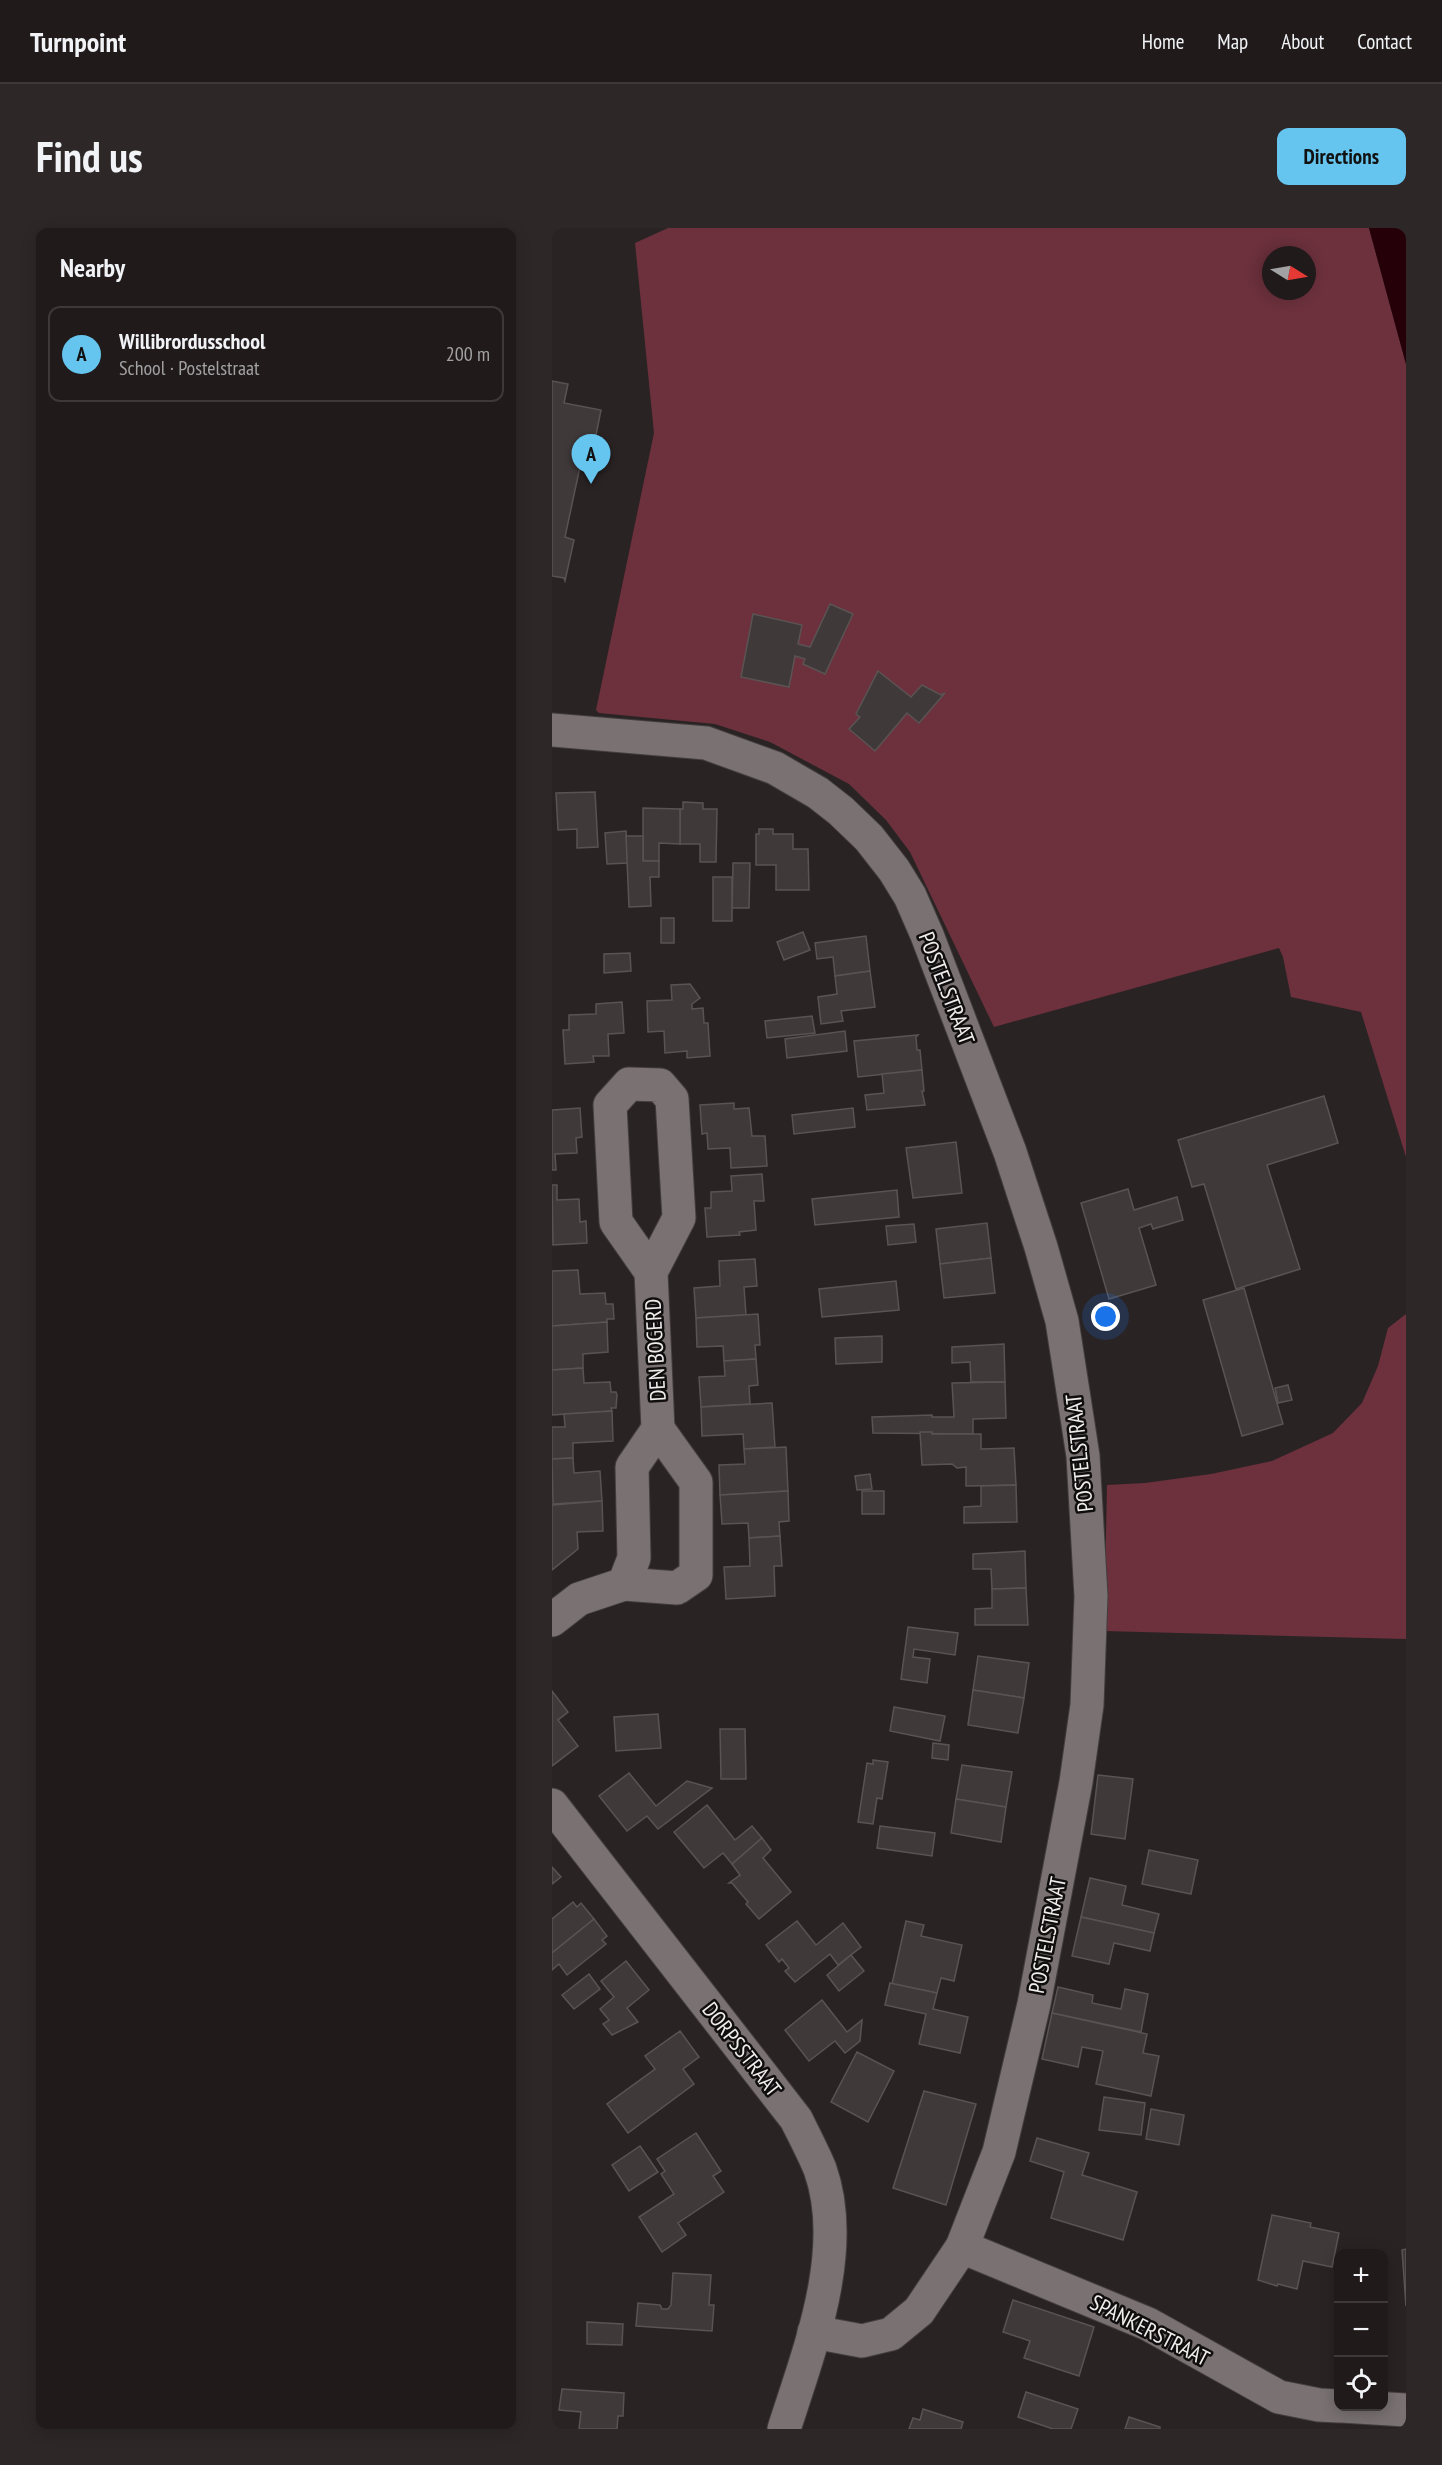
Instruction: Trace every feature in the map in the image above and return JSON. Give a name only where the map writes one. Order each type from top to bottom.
[{"type":"street","name":"POSTELSTRAAT","points":[[552,730],[706,743],[775,768],[818,793],[869,838],[894,870],[910,896],[927,935],[1010,1152],[1062,1321],[1083,1455],[1091,1596],[1087,1705],[1076,1782],[1034,2004],[999,2152],[962,2247],[918,2311],[891,2334],[862,2341],[814,2332]]},
{"type":"street","name":"DEN BOGERD","points":[[552,1620],[579,1599],[624,1584],[677,1588],[696,1575],[696,1482],[658,1429],[651,1272],[679,1218],[672,1099],[660,1085],[630,1084],[610,1105],[616,1222],[651,1272]]},
{"type":"street","name":"DEN BOGERD","points":[[624,1584],[634,1558],[632,1467],[658,1429]]},
{"type":"street","name":"DORPSSTRAAT","points":[[552,1805],[796,2119],[820,2170],[828,2212],[829,2264],[814,2332],[784,2429]]},
{"type":"street","name":"SPANKERSTRAAT","points":[[962,2247],[1148,2324],[1279,2397],[1334,2406]]},
{"type":"street","name":"SPANKERSTRAAT","points":[[1388,2409],[1406,2410]]},
{"type":"shaded area","points":[[668,228],[1369,228],[1406,364],[1406,1157],[1361,1012],[1291,997],[1279,948],[994,1027],[910,852],[886,820],[849,784],[770,742],[715,724],[599,713],[596,710],[654,433],[635,243]]},
{"type":"shaded area","points":[[1369,228],[1406,228],[1406,364]]},
{"type":"shaded area","points":[[1406,1314],[1406,1639],[1104,1631],[1107,1485],[1145,1483],[1211,1474],[1272,1461],[1333,1433],[1362,1403],[1378,1366],[1388,1328]]},
{"type":"building","points":[[552,381],[568,384],[564,403],[601,410],[593,450],[584,448],[565,537],[574,540],[565,581],[564,578],[552,576]]},
{"type":"building","points":[[830,604],[853,614],[825,674],[803,664],[805,659],[795,656],[789,687],[741,677],[753,614],[802,625],[798,644],[810,647]]},
{"type":"building","points":[[878,671],[911,697],[922,685],[941,695],[945,693],[919,723],[907,713],[875,751],[849,729],[860,717],[856,714]]},
{"type":"building","points":[[595,792],[598,847],[577,848],[577,829],[558,830],[556,793]]},
{"type":"building","points":[[683,802],[703,803],[703,809],[717,809],[716,862],[700,862],[700,844],[680,844],[680,809],[683,809]]},
{"type":"building","points":[[643,808],[680,809],[680,844],[659,843],[659,861],[643,861]]},
{"type":"building","points":[[759,829],[773,829],[773,834],[793,834],[793,849],[808,849],[809,890],[776,890],[776,865],[756,865],[756,834],[759,834]]},
{"type":"building","points":[[626,831],[628,863],[607,864],[605,833]]},
{"type":"building","points":[[626,836],[643,836],[643,861],[659,861],[659,877],[650,877],[651,906],[629,907]]},
{"type":"building","points":[[733,863],[750,863],[749,908],[732,908]]},
{"type":"building","points":[[713,877],[732,877],[732,921],[713,921]]},
{"type":"building","points":[[661,918],[674,918],[674,943],[661,943]]},
{"type":"building","points":[[803,932],[810,950],[784,960],[777,942]]},
{"type":"building","points":[[866,936],[870,971],[835,976],[833,957],[817,959],[815,943]]},
{"type":"building","points":[[630,953],[631,971],[604,973],[604,954]]},
{"type":"building","points":[[870,971],[875,1007],[841,1011],[843,1021],[821,1024],[818,997],[837,994],[835,976]]},
{"type":"building","points":[[690,984],[700,998],[692,1004],[692,1009],[703,1008],[704,1023],[708,1023],[710,1056],[687,1058],[687,1051],[665,1053],[664,1031],[648,1032],[647,1001],[672,1000],[671,985]]},
{"type":"building","points":[[622,1002],[624,1033],[608,1034],[609,1056],[593,1056],[594,1062],[565,1064],[563,1030],[569,1030],[569,1015],[596,1014],[596,1004]]},
{"type":"building","points":[[812,1016],[815,1033],[767,1038],[765,1021]]},
{"type":"building","points":[[845,1031],[847,1051],[787,1058],[785,1039]]},
{"type":"building","points":[[918,1035],[916,1037],[917,1050],[920,1050],[922,1070],[858,1077],[854,1041]]},
{"type":"building","points":[[922,1070],[925,1105],[867,1110],[865,1095],[884,1093],[882,1074]]},
{"type":"building","points":[[1324,1096],[1338,1143],[1267,1165],[1300,1269],[1236,1289],[1204,1184],[1192,1187],[1178,1140]]},
{"type":"building","points":[[734,1103],[734,1109],[749,1108],[752,1136],[765,1136],[767,1166],[731,1168],[730,1148],[708,1149],[707,1133],[702,1134],[700,1105]]},
{"type":"building","points":[[580,1108],[582,1137],[576,1138],[577,1153],[555,1154],[556,1170],[552,1170],[552,1110]]},
{"type":"building","points":[[853,1108],[855,1127],[794,1134],[792,1115]]},
{"type":"building","points":[[956,1142],[962,1193],[913,1198],[906,1148]]},
{"type":"building","points":[[762,1174],[764,1201],[754,1201],[756,1230],[739,1232],[740,1235],[707,1237],[705,1208],[711,1208],[711,1192],[732,1191],[731,1176]]},
{"type":"building","points":[[552,1185],[557,1185],[557,1200],[579,1199],[580,1222],[586,1221],[587,1243],[553,1245]]},
{"type":"building","points":[[1128,1189],[1134,1210],[1177,1197],[1183,1220],[1153,1229],[1151,1224],[1139,1228],[1156,1285],[1109,1299],[1081,1203]]},
{"type":"building","points":[[897,1190],[899,1217],[815,1225],[812,1199]]},
{"type":"building","points":[[987,1223],[991,1258],[940,1264],[936,1229]]},
{"type":"building","points":[[914,1224],[916,1242],[888,1245],[886,1226]]},
{"type":"building","points":[[991,1258],[995,1293],[944,1298],[940,1264]]},
{"type":"building","points":[[755,1259],[757,1286],[744,1287],[746,1315],[696,1318],[694,1288],[720,1286],[719,1261]]},
{"type":"building","points":[[578,1270],[580,1294],[605,1293],[606,1304],[613,1304],[614,1319],[607,1319],[607,1322],[552,1326],[552,1271]]},
{"type":"building","points":[[896,1281],[899,1310],[822,1317],[819,1289]]},
{"type":"building","points":[[1244,1288],[1283,1424],[1242,1436],[1203,1300]]},
{"type":"building","points":[[758,1314],[760,1345],[755,1345],[756,1359],[724,1361],[723,1346],[697,1347],[696,1318]]},
{"type":"building","points":[[607,1322],[608,1352],[583,1354],[583,1368],[552,1370],[552,1326]]},
{"type":"building","points":[[882,1336],[882,1362],[836,1364],[835,1338]]},
{"type":"building","points":[[1004,1344],[1005,1382],[971,1382],[970,1362],[952,1363],[952,1347]]},
{"type":"building","points":[[756,1359],[758,1385],[749,1386],[750,1404],[701,1407],[699,1377],[725,1376],[724,1361]]},
{"type":"building","points":[[583,1368],[584,1383],[610,1382],[611,1392],[616,1392],[617,1395],[616,1408],[611,1408],[612,1411],[552,1415],[552,1370]]},
{"type":"building","points":[[1005,1382],[1006,1418],[973,1419],[973,1434],[873,1433],[872,1417],[932,1415],[932,1417],[954,1417],[952,1383]]},
{"type":"building","points":[[1288,1385],[1292,1400],[1278,1403],[1275,1388]]},
{"type":"building","points":[[772,1403],[775,1447],[744,1449],[743,1434],[702,1436],[701,1407]]},
{"type":"building","points":[[612,1411],[613,1441],[573,1443],[573,1458],[552,1459],[552,1427],[565,1427],[564,1414]]},
{"type":"building","points":[[920,1432],[981,1434],[981,1449],[1014,1448],[1016,1485],[966,1486],[966,1467],[957,1468],[952,1464],[922,1465]]},
{"type":"building","points":[[786,1447],[788,1491],[720,1495],[719,1465],[745,1464],[744,1449]]},
{"type":"building","points":[[573,1458],[574,1473],[600,1471],[602,1501],[553,1504],[552,1459]]},
{"type":"building","points":[[870,1474],[872,1489],[857,1490],[855,1476]]},
{"type":"building","points":[[1016,1485],[1017,1522],[964,1523],[964,1507],[981,1506],[981,1486]]},
{"type":"building","points":[[788,1491],[789,1521],[779,1522],[780,1536],[749,1538],[748,1523],[722,1524],[720,1495]]},
{"type":"building","points":[[862,1491],[884,1491],[884,1514],[862,1514]]},
{"type":"building","points":[[602,1501],[603,1531],[577,1532],[578,1549],[552,1570],[552,1505]]},
{"type":"building","points":[[780,1536],[782,1566],[774,1566],[775,1596],[726,1599],[724,1567],[750,1566],[749,1538]]},
{"type":"building","points":[[1025,1551],[1026,1588],[992,1589],[991,1569],[973,1569],[973,1554]]},
{"type":"building","points":[[1026,1588],[1028,1625],[975,1625],[975,1609],[992,1608],[992,1589]]},
{"type":"building","points":[[908,1627],[958,1633],[955,1655],[914,1649],[913,1657],[930,1659],[927,1683],[901,1679]]},
{"type":"building","points":[[978,1656],[1029,1663],[1024,1698],[973,1690]]},
{"type":"building","points":[[973,1690],[1024,1698],[1018,1733],[968,1725]]},
{"type":"building","points":[[552,1691],[568,1712],[558,1720],[578,1746],[552,1766]]},
{"type":"building","points":[[894,1707],[945,1716],[940,1741],[890,1731]]},
{"type":"building","points":[[658,1714],[661,1748],[616,1751],[614,1717]]},
{"type":"building","points":[[720,1729],[745,1729],[746,1779],[721,1779]]},
{"type":"building","points":[[933,1743],[949,1745],[948,1760],[932,1758]]},
{"type":"building","points":[[873,1760],[888,1762],[882,1799],[877,1798],[873,1824],[858,1822],[867,1763],[873,1764]]},
{"type":"building","points":[[962,1765],[1012,1772],[1006,1807],[956,1799]]},
{"type":"building","points":[[629,1773],[656,1806],[687,1781],[712,1788],[658,1829],[647,1816],[627,1831],[599,1796]]},
{"type":"building","points":[[1098,1775],[1133,1779],[1125,1839],[1091,1834]]},
{"type":"building","points":[[956,1799],[1006,1807],[1001,1842],[951,1833]]},
{"type":"building","points":[[707,1805],[735,1840],[752,1826],[762,1838],[732,1864],[723,1853],[704,1868],[674,1832]]},
{"type":"building","points":[[880,1826],[935,1833],[932,1856],[877,1848]]},
{"type":"building","points":[[762,1838],[771,1850],[763,1858],[791,1892],[759,1919],[746,1904],[748,1902],[732,1883],[729,1883],[740,1875],[732,1864]]},
{"type":"building","points":[[1149,1850],[1198,1860],[1191,1894],[1142,1884]]},
{"type":"building","points":[[552,1867],[561,1877],[552,1884]]},
{"type":"building","points":[[1090,1878],[1126,1886],[1122,1905],[1159,1914],[1154,1933],[1081,1917]]},
{"type":"building","points":[[573,1902],[577,1907],[581,1903],[594,1919],[552,1953],[552,1919]]},
{"type":"building","points":[[1081,1917],[1154,1933],[1150,1951],[1114,1943],[1109,1964],[1072,1956]]},
{"type":"building","points":[[594,1919],[607,1936],[602,1940],[606,1944],[567,1975],[559,1964],[552,1970],[552,1953]]},
{"type":"building","points":[[797,1921],[816,1945],[843,1923],[861,1947],[838,1965],[830,1954],[795,1982],[785,1971],[789,1968],[782,1959],[779,1962],[766,1945]]},
{"type":"building","points":[[906,1921],[924,1925],[921,1936],[962,1945],[954,1981],[941,1978],[937,1993],[892,1984]]},
{"type":"building","points":[[851,1955],[864,1971],[839,1991],[827,1975]]},
{"type":"building","points":[[626,1961],[649,1990],[627,2008],[638,2022],[612,2035],[603,2024],[609,2020],[600,2009],[614,1997],[601,1981]]},
{"type":"building","points":[[589,1974],[600,1989],[574,2009],[562,1995]]},
{"type":"building","points":[[890,1983],[937,1993],[933,2009],[968,2017],[960,2053],[919,2044],[926,2014],[885,2005]]},
{"type":"building","points":[[1058,1987],[1093,1995],[1092,2003],[1121,2009],[1125,1989],[1148,1994],[1141,2032],[1052,2013]]},
{"type":"building","points":[[822,2000],[847,2032],[862,2020],[860,2041],[845,2053],[835,2041],[809,2061],[785,2030]]},
{"type":"building","points":[[1052,2013],[1147,2034],[1143,2053],[1159,2056],[1151,2096],[1096,2084],[1103,2051],[1082,2047],[1078,2067],[1042,2059]]},
{"type":"building","points":[[680,2031],[699,2057],[683,2069],[694,2084],[628,2133],[607,2104],[655,2069],[645,2056]]},
{"type":"building","points":[[857,2052],[894,2071],[868,2122],[831,2102]]},
{"type":"building","points":[[924,2091],[976,2104],[946,2205],[893,2188]]},
{"type":"building","points":[[1104,2097],[1145,2103],[1141,2135],[1099,2130]]},
{"type":"building","points":[[1151,2109],[1184,2115],[1179,2145],[1146,2139]]},
{"type":"building","points":[[696,2133],[721,2171],[713,2176],[724,2192],[678,2223],[686,2235],[662,2252],[639,2217],[674,2194],[661,2174],[665,2171],[657,2159]]},
{"type":"building","points":[[1037,2138],[1089,2153],[1082,2175],[1137,2192],[1123,2240],[1051,2218],[1064,2172],[1030,2161]]},
{"type":"building","points":[[640,2146],[658,2172],[629,2191],[612,2165]]},
{"type":"building","points":[[1272,2215],[1311,2223],[1310,2227],[1339,2233],[1332,2267],[1303,2261],[1297,2289],[1258,2280]]},
{"type":"building","points":[[1406,2249],[1406,2306],[1402,2250]]},
{"type":"building","points":[[673,2273],[711,2275],[709,2305],[714,2305],[712,2331],[636,2326],[638,2303],[660,2305],[662,2309],[668,2309],[671,2305]]},
{"type":"building","points":[[1013,2300],[1094,2327],[1079,2376],[1024,2358],[1030,2341],[1003,2332]]},
{"type":"building","points":[[587,2322],[623,2324],[622,2345],[587,2344]]},
{"type":"building","points":[[562,2389],[624,2393],[623,2416],[618,2416],[617,2429],[579,2429],[581,2412],[559,2410]]},
{"type":"building","points":[[1026,2392],[1078,2409],[1071,2429],[1053,2429],[1018,2417]]},
{"type":"building","points":[[923,2409],[963,2422],[961,2429],[909,2429],[913,2418],[920,2420]]},
{"type":"building","points":[[1129,2417],[1160,2427],[1160,2429],[1125,2429]]},
{"type":"place","name":"Willibrordusschool","points":[[591,484]]}]
